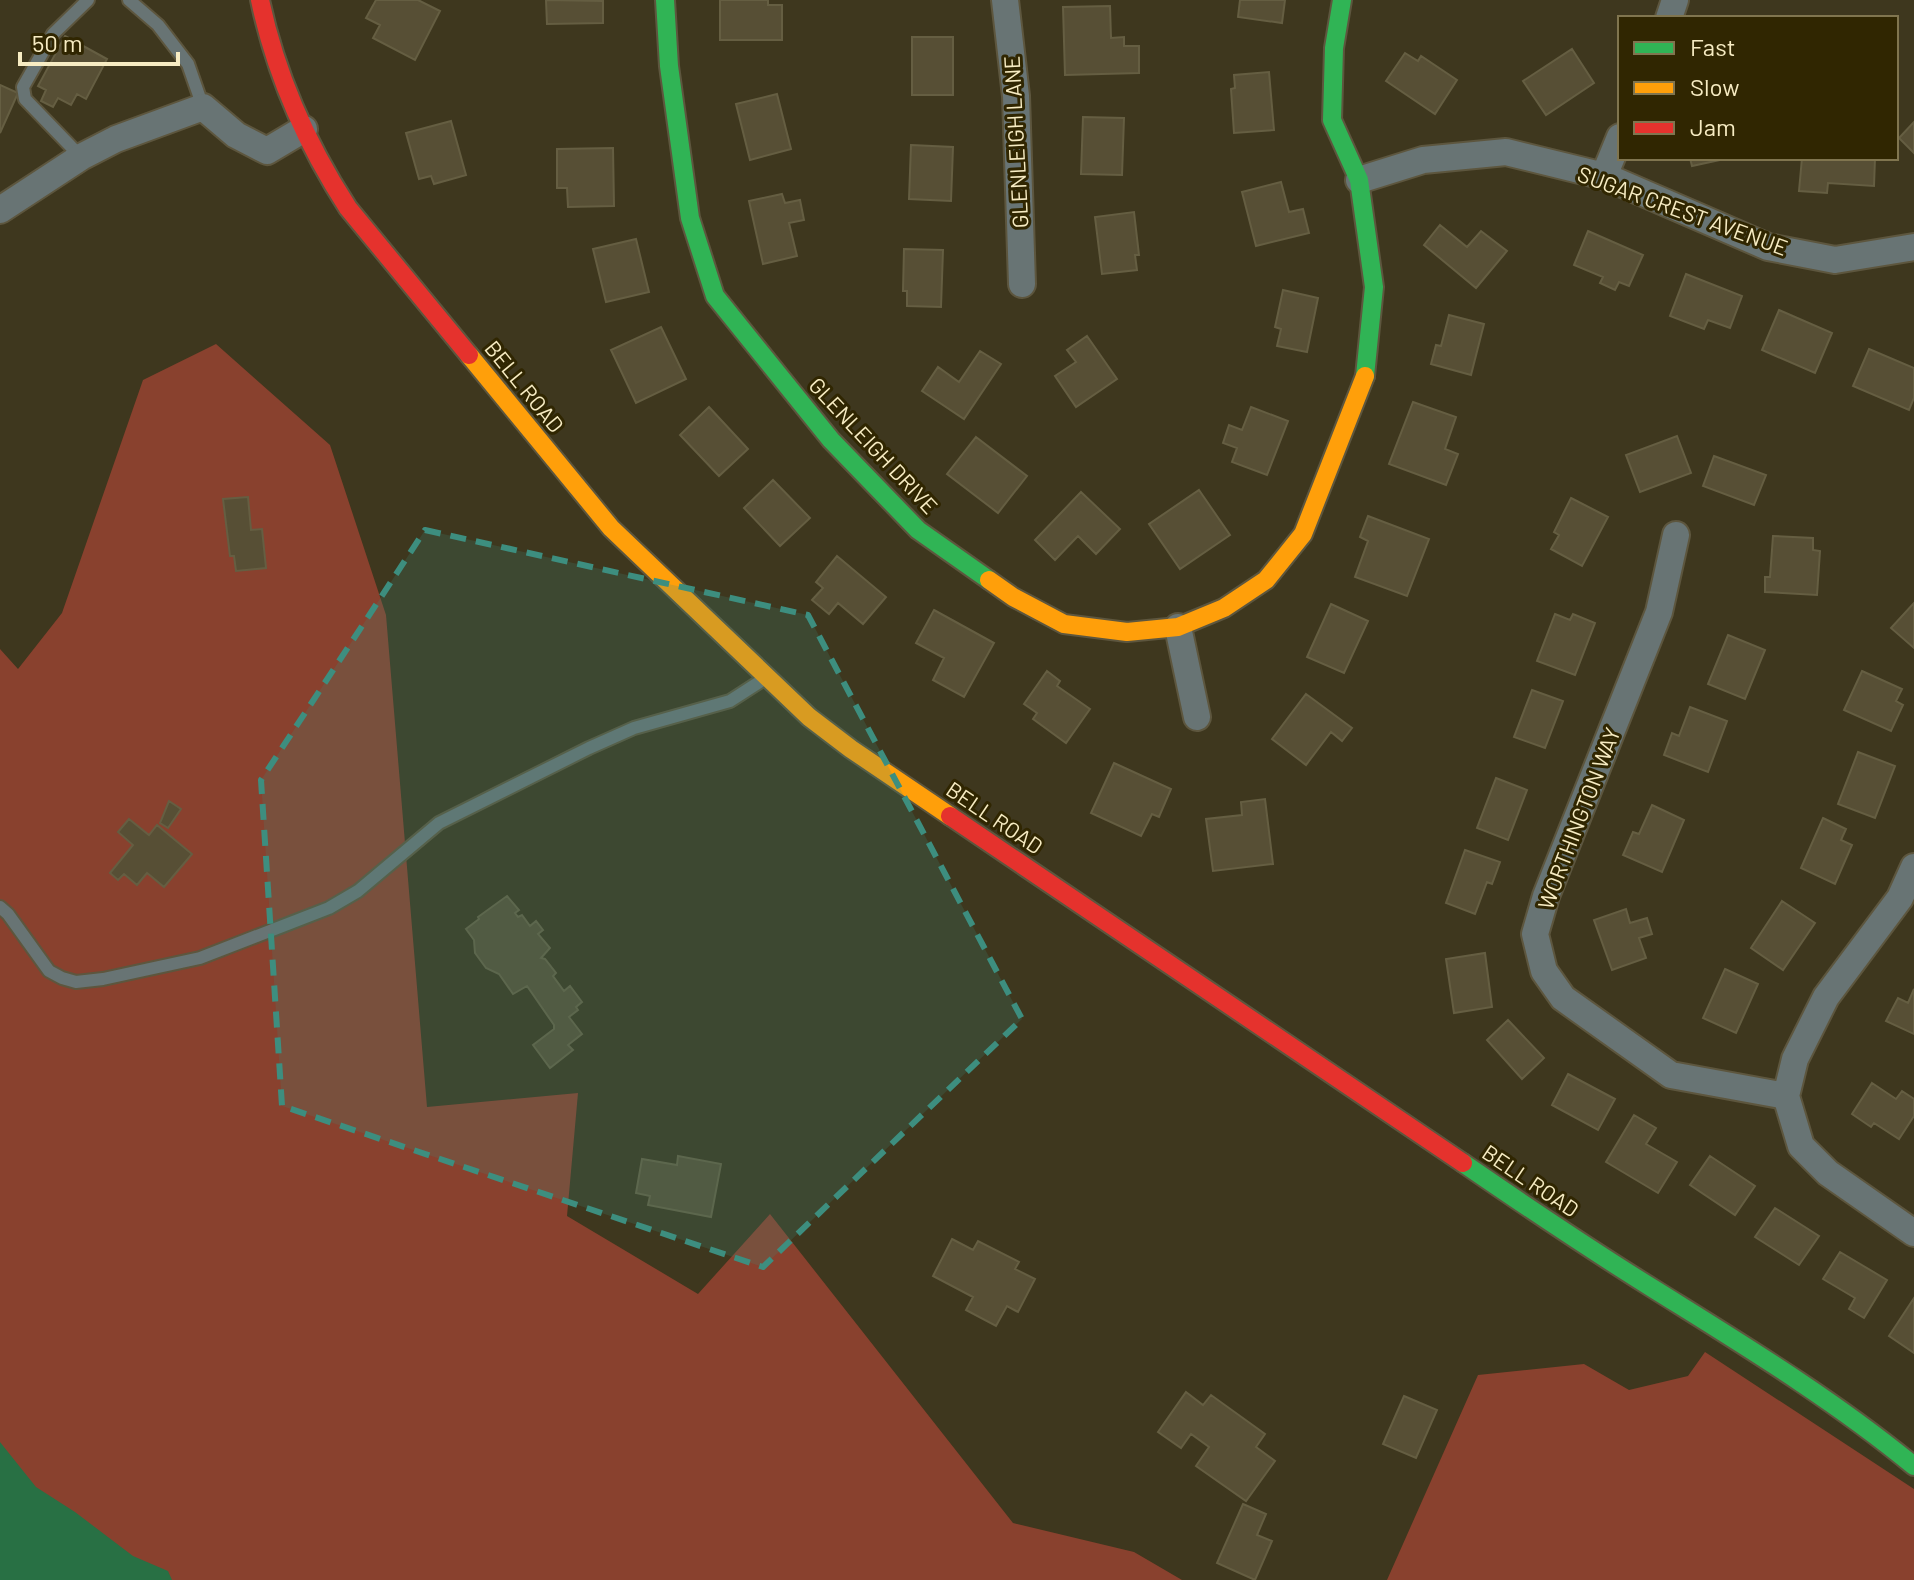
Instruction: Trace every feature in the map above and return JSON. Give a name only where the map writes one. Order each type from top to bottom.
[{"type":"street","name":"BELL ROAD","points":[[260,0],[281,78],[321,168],[348,208],[611,528],[809,717],[851,749],[1587,1247],[1803,1383],[1914,1466]]},
{"type":"street","name":"GLENLEIGH DRIVE","points":[[665,0],[669,66],[690,218],[715,296],[831,440],[918,530],[1013,597],[1064,624],[1127,632],[1178,627],[1224,608],[1266,580],[1303,534],[1368,370],[1374,287],[1359,180],[1332,120],[1334,48],[1342,0]]},
{"type":"street","name":"GLENLEIGH LANE","points":[[1005,0],[1016,96],[1022,284]]},
{"type":"street","points":[[0,210],[81,157],[116,139],[203,107],[236,135],[267,151],[304,129]]},
{"type":"street","points":[[1604,176],[1618,142]]},
{"type":"street","name":"SUGAR CREST AVENUE","points":[[1359,180],[1423,160],[1506,152],[1604,176],[1768,247],[1835,260],[1914,247]]},
{"type":"street","name":"WORTHINGTON WAY","points":[[1676,535],[1659,612],[1551,882],[1535,934],[1544,971],[1563,998],[1671,1075],[1786,1096]]},
{"type":"street","points":[[1178,627],[1197,717]]},
{"type":"street","points":[[1914,867],[1900,898],[1826,997],[1795,1059],[1786,1096],[1801,1146],[1828,1173],[1914,1233]]},
{"type":"lane","points":[[81,157],[25,99],[23,87],[53,34],[88,0]]},
{"type":"lane","points":[[129,0],[158,25],[188,64],[203,107]]},
{"type":"lane","points":[[0,907],[49,971],[76,982],[200,958],[329,908],[358,891],[439,823],[589,748],[634,728],[730,701],[767,677]]},
{"type":"highlighted area","points":[[425,530],[808,615],[1022,1019],[763,1267],[282,1106],[261,780]]},
{"type":"shaded area","points":[[216,344],[330,445],[386,615],[427,1107],[578,1093],[567,1216],[698,1294],[770,1214],[1013,1523],[1134,1552],[1182,1580],[0,1580],[0,649],[18,669],[62,613],[143,380]]},
{"type":"shaded area","points":[[1705,1352],[1914,1489],[1914,1580],[1387,1580],[1478,1375],[1584,1364],[1629,1390],[1688,1376]]},
{"type":"shaded area","points":[[0,1442],[36,1487],[133,1556],[168,1571],[172,1580],[0,1580]]},
{"type":"building","points":[[376,0],[418,0],[440,11],[415,60],[373,38],[380,25],[366,18]]},
{"type":"building","points":[[546,0],[603,1],[603,23],[547,24]]},
{"type":"building","points":[[720,0],[768,0],[768,5],[782,5],[782,40],[720,40]]},
{"type":"building","points":[[1240,0],[1285,0],[1282,23],[1238,17]]},
{"type":"building","points":[[1110,6],[1111,38],[1124,37],[1124,46],[1139,46],[1139,73],[1065,75],[1063,7]]},
{"type":"building","points":[[65,36],[107,59],[86,99],[77,94],[71,105],[58,98],[53,107],[41,101],[46,90],[38,86]]},
{"type":"building","points":[[912,37],[953,37],[953,95],[912,95]]},
{"type":"building","points":[[1572,49],[1594,83],[1546,115],[1523,81]]},
{"type":"building","points":[[1405,53],[1418,61],[1421,56],[1457,80],[1435,114],[1386,81]]},
{"type":"building","points":[[1269,72],[1274,130],[1234,133],[1231,89],[1235,88],[1234,75]]},
{"type":"building","points":[[0,85],[18,93],[0,133]]},
{"type":"building","points":[[777,94],[791,149],[750,160],[736,104]]},
{"type":"building","points":[[1083,117],[1124,118],[1122,175],[1081,174]]},
{"type":"building","points":[[451,121],[466,175],[434,184],[431,176],[419,179],[406,133]]},
{"type":"building","points":[[1914,122],[1914,153],[1899,138]]},
{"type":"building","points":[[911,145],[953,147],[951,201],[909,199]]},
{"type":"building","points":[[613,148],[614,206],[568,207],[567,188],[557,188],[557,149]]},
{"type":"building","points":[[1690,160],[1720,160],[1692,166]]},
{"type":"building","points":[[1802,160],[1875,160],[1874,186],[1828,183],[1827,193],[1799,191]]},
{"type":"building","points":[[1281,182],[1289,212],[1303,209],[1309,233],[1256,246],[1242,192]]},
{"type":"building","points":[[782,194],[785,203],[800,200],[804,220],[789,223],[797,256],[763,264],[749,201]]},
{"type":"building","points":[[1134,212],[1139,255],[1135,255],[1137,270],[1102,274],[1095,217]]},
{"type":"building","points":[[1440,225],[1467,247],[1481,231],[1507,251],[1476,288],[1424,245]]},
{"type":"building","points":[[1588,231],[1643,255],[1629,286],[1619,282],[1615,290],[1600,283],[1603,277],[1574,265]]},
{"type":"building","points":[[636,239],[649,292],[606,302],[593,249]]},
{"type":"building","points":[[904,249],[943,250],[941,307],[907,306],[907,291],[903,291]]},
{"type":"building","points":[[1686,274],[1742,296],[1730,328],[1708,320],[1704,329],[1670,316]]},
{"type":"building","points":[[1283,290],[1318,298],[1307,352],[1277,346],[1281,329],[1275,327]]},
{"type":"building","points":[[1779,310],[1832,333],[1815,373],[1762,350]]},
{"type":"building","points":[[1449,315],[1484,324],[1471,375],[1431,364],[1436,345],[1441,346]]},
{"type":"building","points":[[661,327],[686,379],[636,403],[611,350]]},
{"type":"building","points":[[1087,336],[1117,379],[1076,407],[1055,376],[1076,362],[1067,350]]},
{"type":"building","points":[[1869,349],[1914,368],[1914,398],[1909,410],[1853,386]]},
{"type":"building","points":[[980,351],[1001,364],[964,419],[922,391],[938,367],[959,382]]},
{"type":"building","points":[[1413,402],[1456,417],[1445,449],[1458,454],[1446,485],[1389,464]]},
{"type":"building","points":[[709,407],[748,449],[719,476],[680,435]]},
{"type":"building","points":[[1251,407],[1288,421],[1267,475],[1232,462],[1237,448],[1223,443],[1229,425],[1242,430]]},
{"type":"building","points":[[1677,436],[1691,473],[1640,492],[1626,455]]},
{"type":"building","points":[[976,437],[1027,476],[998,513],[947,474]]},
{"type":"building","points":[[1714,456],[1766,475],[1754,505],[1703,486]]},
{"type":"building","points":[[773,480],[810,518],[780,546],[744,508]]},
{"type":"building","points":[[1199,490],[1230,535],[1180,569],[1149,524]]},
{"type":"building","points":[[1081,492],[1120,529],[1096,554],[1078,536],[1055,560],[1035,540]]},
{"type":"building","points":[[248,497],[251,530],[262,529],[266,568],[236,571],[234,556],[230,556],[223,499]]},
{"type":"building","points":[[1571,498],[1608,517],[1582,566],[1551,549],[1559,535],[1554,532]]},
{"type":"building","points":[[1368,516],[1429,539],[1407,596],[1355,577],[1368,541],[1360,537]]},
{"type":"building","points":[[1773,536],[1813,538],[1813,550],[1820,551],[1817,595],[1765,592],[1765,577],[1770,577]]},
{"type":"building","points":[[837,556],[886,597],[863,624],[838,603],[829,614],[812,600],[823,588],[816,582]]},
{"type":"building","points":[[1914,603],[1914,648],[1891,628]]},
{"type":"building","points":[[1331,604],[1368,621],[1344,673],[1307,657]]},
{"type":"building","points":[[934,610],[994,643],[964,697],[933,680],[944,658],[916,643]]},
{"type":"building","points":[[1555,614],[1570,620],[1573,614],[1595,623],[1575,675],[1537,661]]},
{"type":"building","points":[[1728,635],[1765,650],[1745,699],[1708,684]]},
{"type":"building","points":[[1047,671],[1060,681],[1057,686],[1090,709],[1066,743],[1033,719],[1037,713],[1024,704]]},
{"type":"building","points":[[1862,671],[1902,689],[1896,701],[1903,705],[1891,731],[1844,710]]},
{"type":"building","points":[[1532,690],[1563,701],[1545,748],[1514,737]]},
{"type":"building","points":[[1306,694],[1352,728],[1342,741],[1331,732],[1306,765],[1272,739]]},
{"type":"building","points":[[1690,707],[1727,721],[1708,772],[1664,755],[1672,733],[1679,736]]},
{"type":"building","points":[[1858,752],[1895,766],[1875,818],[1838,804]]},
{"type":"building","points":[[1114,763],[1171,789],[1159,817],[1152,814],[1141,836],[1091,813]]},
{"type":"building","points":[[1496,778],[1527,790],[1508,840],[1477,828]]},
{"type":"building","points":[[1265,799],[1273,864],[1213,871],[1206,819],[1242,815],[1241,802]]},
{"type":"building","points":[[169,801],[181,809],[168,828],[160,823]]},
{"type":"building","points":[[1652,805],[1684,820],[1662,872],[1623,855],[1633,832],[1639,834]]},
{"type":"building","points":[[1823,818],[1846,829],[1841,840],[1852,845],[1835,884],[1801,868]]},
{"type":"building","points":[[129,819],[149,835],[157,825],[192,854],[164,887],[147,873],[137,885],[124,874],[118,880],[110,873],[133,845],[118,832]]},
{"type":"building","points":[[1465,850],[1500,862],[1492,884],[1487,882],[1475,914],[1446,903]]},
{"type":"building","points":[[507,896],[519,910],[515,913],[518,917],[522,915],[530,926],[536,921],[543,930],[538,934],[550,948],[541,958],[556,973],[553,976],[564,991],[570,986],[582,1002],[569,1017],[582,1034],[568,1045],[573,1050],[550,1068],[533,1045],[554,1029],[554,1025],[527,986],[513,994],[499,974],[486,968],[475,953],[474,940],[466,929]]},
{"type":"building","points":[[1782,901],[1815,923],[1783,970],[1751,948]]},
{"type":"building","points":[[1626,909],[1630,923],[1647,918],[1652,934],[1639,938],[1646,958],[1612,970],[1594,920]]},
{"type":"building","points":[[1485,953],[1492,1007],[1454,1013],[1446,959]]},
{"type":"building","points":[[1725,969],[1758,984],[1736,1033],[1703,1018]]},
{"type":"building","points":[[1914,989],[1914,1034],[1886,1021],[1898,998],[1908,1003]]},
{"type":"building","points":[[1508,1020],[1544,1058],[1522,1079],[1487,1040]]},
{"type":"building","points":[[1568,1074],[1615,1099],[1598,1130],[1552,1105]]},
{"type":"building","points":[[1872,1083],[1896,1099],[1902,1091],[1914,1099],[1914,1116],[1899,1139],[1874,1123],[1871,1127],[1852,1114]]},
{"type":"building","points":[[1634,1115],[1656,1128],[1646,1144],[1677,1162],[1658,1193],[1606,1162]]},
{"type":"building","points":[[678,1156],[721,1164],[711,1217],[648,1205],[650,1196],[636,1193],[642,1159],[677,1165]]},
{"type":"building","points":[[1710,1156],[1755,1186],[1735,1215],[1690,1185]]},
{"type":"building","points":[[1775,1208],[1819,1236],[1799,1265],[1755,1237]]},
{"type":"building","points":[[952,1239],[973,1250],[978,1241],[1019,1262],[1015,1269],[1035,1279],[1018,1312],[1007,1306],[996,1326],[966,1310],[973,1297],[933,1276]]},
{"type":"building","points":[[1840,1252],[1887,1280],[1864,1318],[1849,1309],[1855,1298],[1823,1279]]},
{"type":"building","points":[[1914,1298],[1914,1353],[1889,1336]]},
{"type":"building","points":[[1186,1392],[1203,1405],[1211,1395],[1265,1434],[1256,1447],[1275,1461],[1246,1501],[1196,1466],[1209,1447],[1191,1434],[1181,1448],[1158,1432]]},
{"type":"building","points":[[1404,1396],[1437,1410],[1416,1458],[1383,1444]]},
{"type":"building","points":[[1243,1504],[1266,1514],[1257,1535],[1272,1541],[1255,1580],[1217,1563]]},
{"type":"traffic: fast","points":[[665,0],[669,66],[690,218],[715,296],[831,440],[918,530],[989,580]]},
{"type":"traffic: fast","points":[[1342,0],[1334,48],[1332,120],[1359,180],[1374,287],[1365,376]]},
{"type":"traffic: fast","points":[[1463,1163],[1583,1244],[1788,1374],[1914,1466]]},
{"type":"traffic: slow","points":[[469,355],[611,528],[809,717],[950,816]]},
{"type":"traffic: slow","points":[[989,580],[1013,597],[1064,624],[1127,632],[1178,627],[1224,608],[1266,580],[1303,534],[1365,376]]},
{"type":"traffic: jam","points":[[260,0],[294,108],[333,184],[348,208],[469,355]]},
{"type":"traffic: jam","points":[[950,816],[1463,1163]]}]
